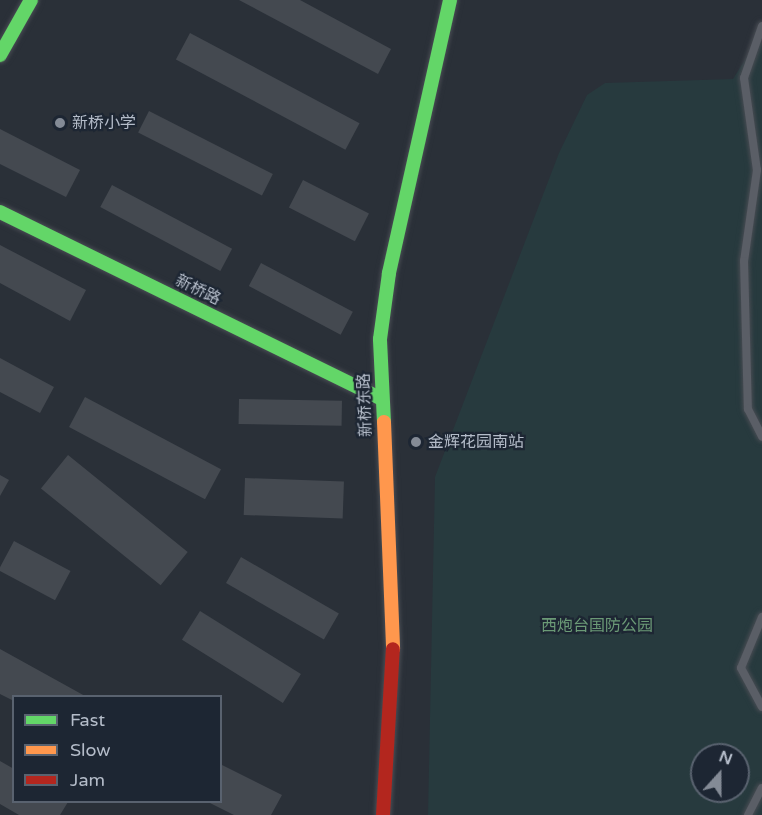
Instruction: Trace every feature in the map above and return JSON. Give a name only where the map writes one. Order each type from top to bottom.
[{"type":"street","points":[[0,55],[31,0]]},
{"type":"street","name":"新桥东路","points":[[383,815],[394,664],[380,339],[389,273],[450,0]]},
{"type":"street","name":"新桥路","points":[[0,212],[381,399]]},
{"type":"lane","points":[[762,26],[744,78],[757,170],[744,261],[748,409],[762,437]]},
{"type":"lane","points":[[762,617],[741,668],[762,707]]},
{"type":"lane","points":[[748,815],[762,788]]},
{"type":"green space","name":"西炮台国防公园","points":[[756,42],[762,43],[762,815],[428,815],[435,477],[559,153],[587,95],[605,83],[733,79]]},
{"type":"building","points":[[239,0],[300,0],[391,49],[378,74]]},
{"type":"building","points":[[190,33],[360,123],[345,150],[176,59]]},
{"type":"building","points":[[149,111],[273,174],[262,195],[138,132]]},
{"type":"building","points":[[0,129],[80,170],[66,197],[0,164]]},
{"type":"building","points":[[303,180],[369,214],[355,241],[289,208]]},
{"type":"building","points":[[112,185],[232,249],[220,271],[100,207]]},
{"type":"building","points":[[0,245],[86,290],[70,321],[0,283]]},
{"type":"building","points":[[261,263],[353,312],[341,335],[249,286]]},
{"type":"building","points":[[0,358],[54,387],[40,413],[0,392]]},
{"type":"building","points":[[85,397],[221,469],[205,499],[69,427]]},
{"type":"building","points":[[239,399],[342,401],[342,426],[239,424]]},
{"type":"building","points":[[68,455],[188,552],[161,585],[41,488]]},
{"type":"building","points":[[0,475],[9,480],[0,496]]},
{"type":"building","points":[[245,478],[344,481],[343,518],[244,515]]},
{"type":"building","points":[[14,541],[71,571],[55,600],[0,571]]},
{"type":"building","points":[[241,557],[339,614],[324,639],[226,583]]},
{"type":"building","points":[[200,611],[301,674],[283,703],[182,640]]},
{"type":"building","points":[[0,649],[83,695],[12,695],[12,700],[0,694]]},
{"type":"building","points":[[0,761],[12,768],[12,803],[67,803],[60,815],[19,815],[0,804]]},
{"type":"building","points":[[222,765],[282,795],[271,815],[234,815],[210,803],[222,803]]},
{"type":"traffic: fast","points":[[0,55],[31,0]]},
{"type":"traffic: fast","points":[[384,422],[380,339],[389,273],[450,0]]},
{"type":"traffic: fast","points":[[0,212],[381,399]]},
{"type":"traffic: slow","points":[[384,422],[393,649]]},
{"type":"traffic: jam","points":[[383,815],[393,649]]},
{"type":"place","name":"新桥小学","points":[[60,123]]},
{"type":"place","name":"金辉花园南站","points":[[416,442]]}]
